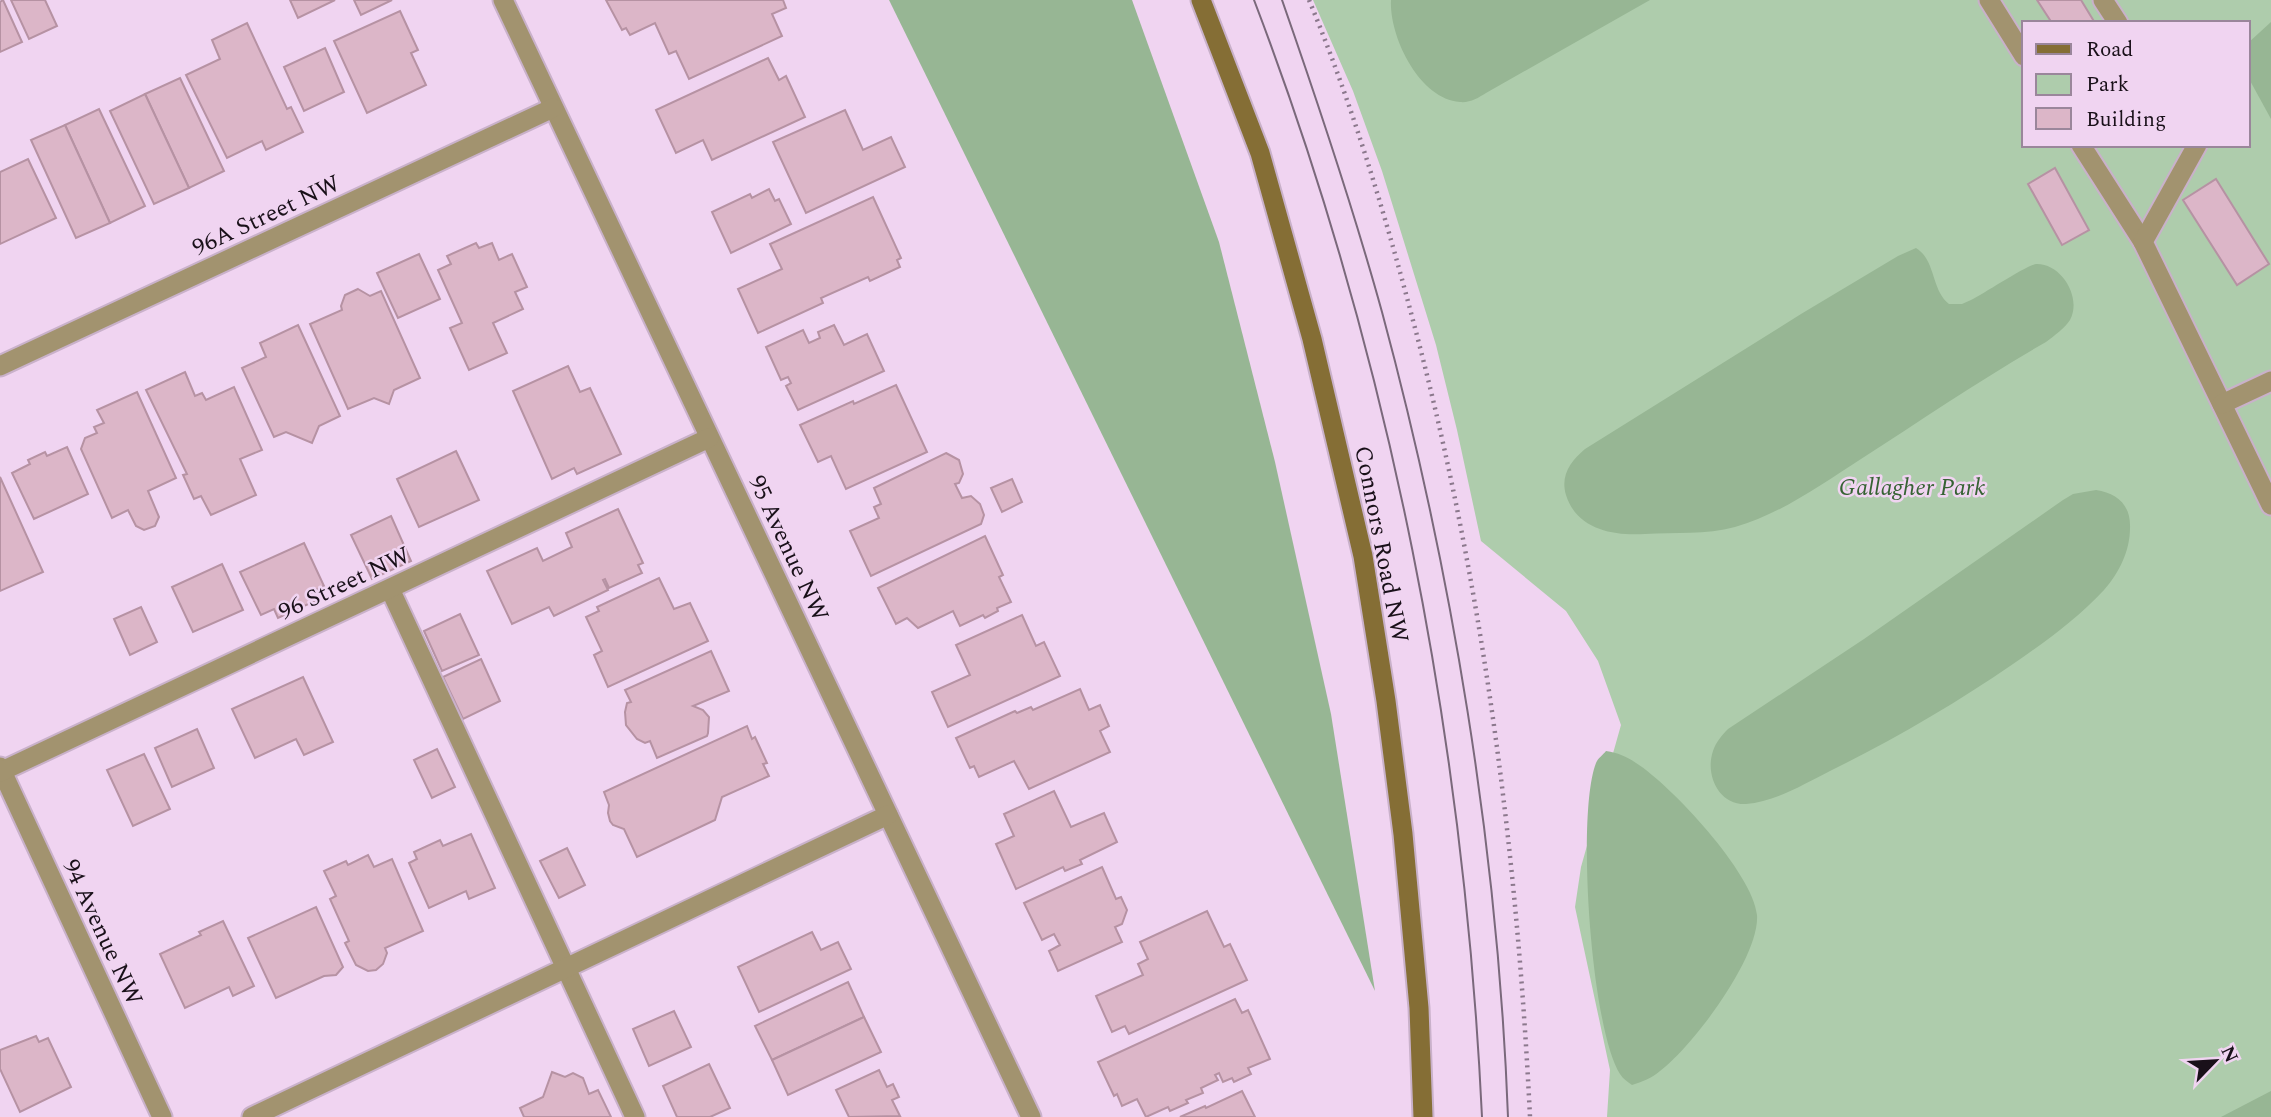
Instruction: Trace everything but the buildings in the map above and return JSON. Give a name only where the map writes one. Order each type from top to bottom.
[{"type":"main road","name":"Connors Road NW","points":[[1201,0],[1260,153],[1312,339],[1363,556],[1386,701],[1403,834],[1419,1008],[1423,1117]]},
{"type":"street","name":"95 Avenue NW","points":[[503,0],[1031,1117]]},
{"type":"street","points":[[1989,0],[2022,53]]},
{"type":"street","points":[[2103,0],[2117,21]]},
{"type":"street","name":"96A Street NW","points":[[0,366],[554,108]]},
{"type":"street","points":[[2082,147],[2143,242],[2271,505]]},
{"type":"street","points":[[2143,242],[2196,147]]},
{"type":"street","points":[[2221,404],[2271,381]]},
{"type":"street","name":"96 Street NW","points":[[1,770],[709,438]]},
{"type":"street","points":[[390,589],[635,1117]]},
{"type":"street","name":"94 Avenue NW","points":[[1,770],[162,1117]]},
{"type":"street","points":[[252,1117],[888,815]]},
{"type":"path","points":[[1309,0],[1366,153],[1402,276],[1452,481],[1472,584],[1505,804],[1518,919],[1530,1117]]},
{"type":"green space","points":[[889,0],[1132,0],[1219,242],[1275,462],[1331,714],[1375,991]]},
{"type":"green space","name":"Gallagher Park","points":[[1313,0],[2271,0],[2271,1117],[1607,1117],[1610,1070],[1575,907],[1581,867],[1621,725],[1598,661],[1566,611],[1481,541],[1436,345],[1382,171],[1353,91]]},
{"type":"green space","points":[[1391,0],[1650,0],[1480,97],[1460,102],[1445,98],[1432,90],[1409,63],[1395,31]]},
{"type":"green space","points":[[2271,22],[2271,119],[2250,81],[2250,41]]},
{"type":"green space","points":[[1916,248],[1927,260],[1939,291],[1949,304],[1962,304],[1971,300],[2032,265],[2046,266],[2062,276],[2071,293],[2073,311],[2070,320],[2046,342],[1816,488],[1752,521],[1713,531],[1621,534],[1588,523],[1571,507],[1564,481],[1571,464],[1585,449],[1801,314]]},
{"type":"green space","points":[[2096,490],[2116,497],[2125,507],[2130,520],[2128,545],[2119,569],[2109,583],[2094,601],[2060,630],[1946,707],[1800,787],[1768,800],[1746,804],[1736,803],[1721,794],[1713,778],[1711,760],[1716,745],[1728,729],[1864,639],[2063,500],[2073,494]]},
{"type":"green space","points":[[1606,751],[1622,755],[1636,763],[1689,810],[1726,854],[1741,877],[1752,897],[1757,915],[1748,954],[1706,1022],[1660,1071],[1647,1080],[1632,1085],[1620,1074],[1610,1050],[1594,969],[1590,921],[1587,827],[1590,789],[1596,763]]},
{"type":"green space","points":[[2271,1091],[2271,1117],[2221,1117]]},
{"type":"tram line","points":[[1254,0],[1302,135],[1344,271],[1381,410],[1412,550],[1438,690],[1458,832],[1473,975],[1482,1117]]},
{"type":"tram line","points":[[1282,0],[1335,155],[1371,273],[1430,509],[1468,711],[1482,813],[1503,1016],[1508,1117]]}]
